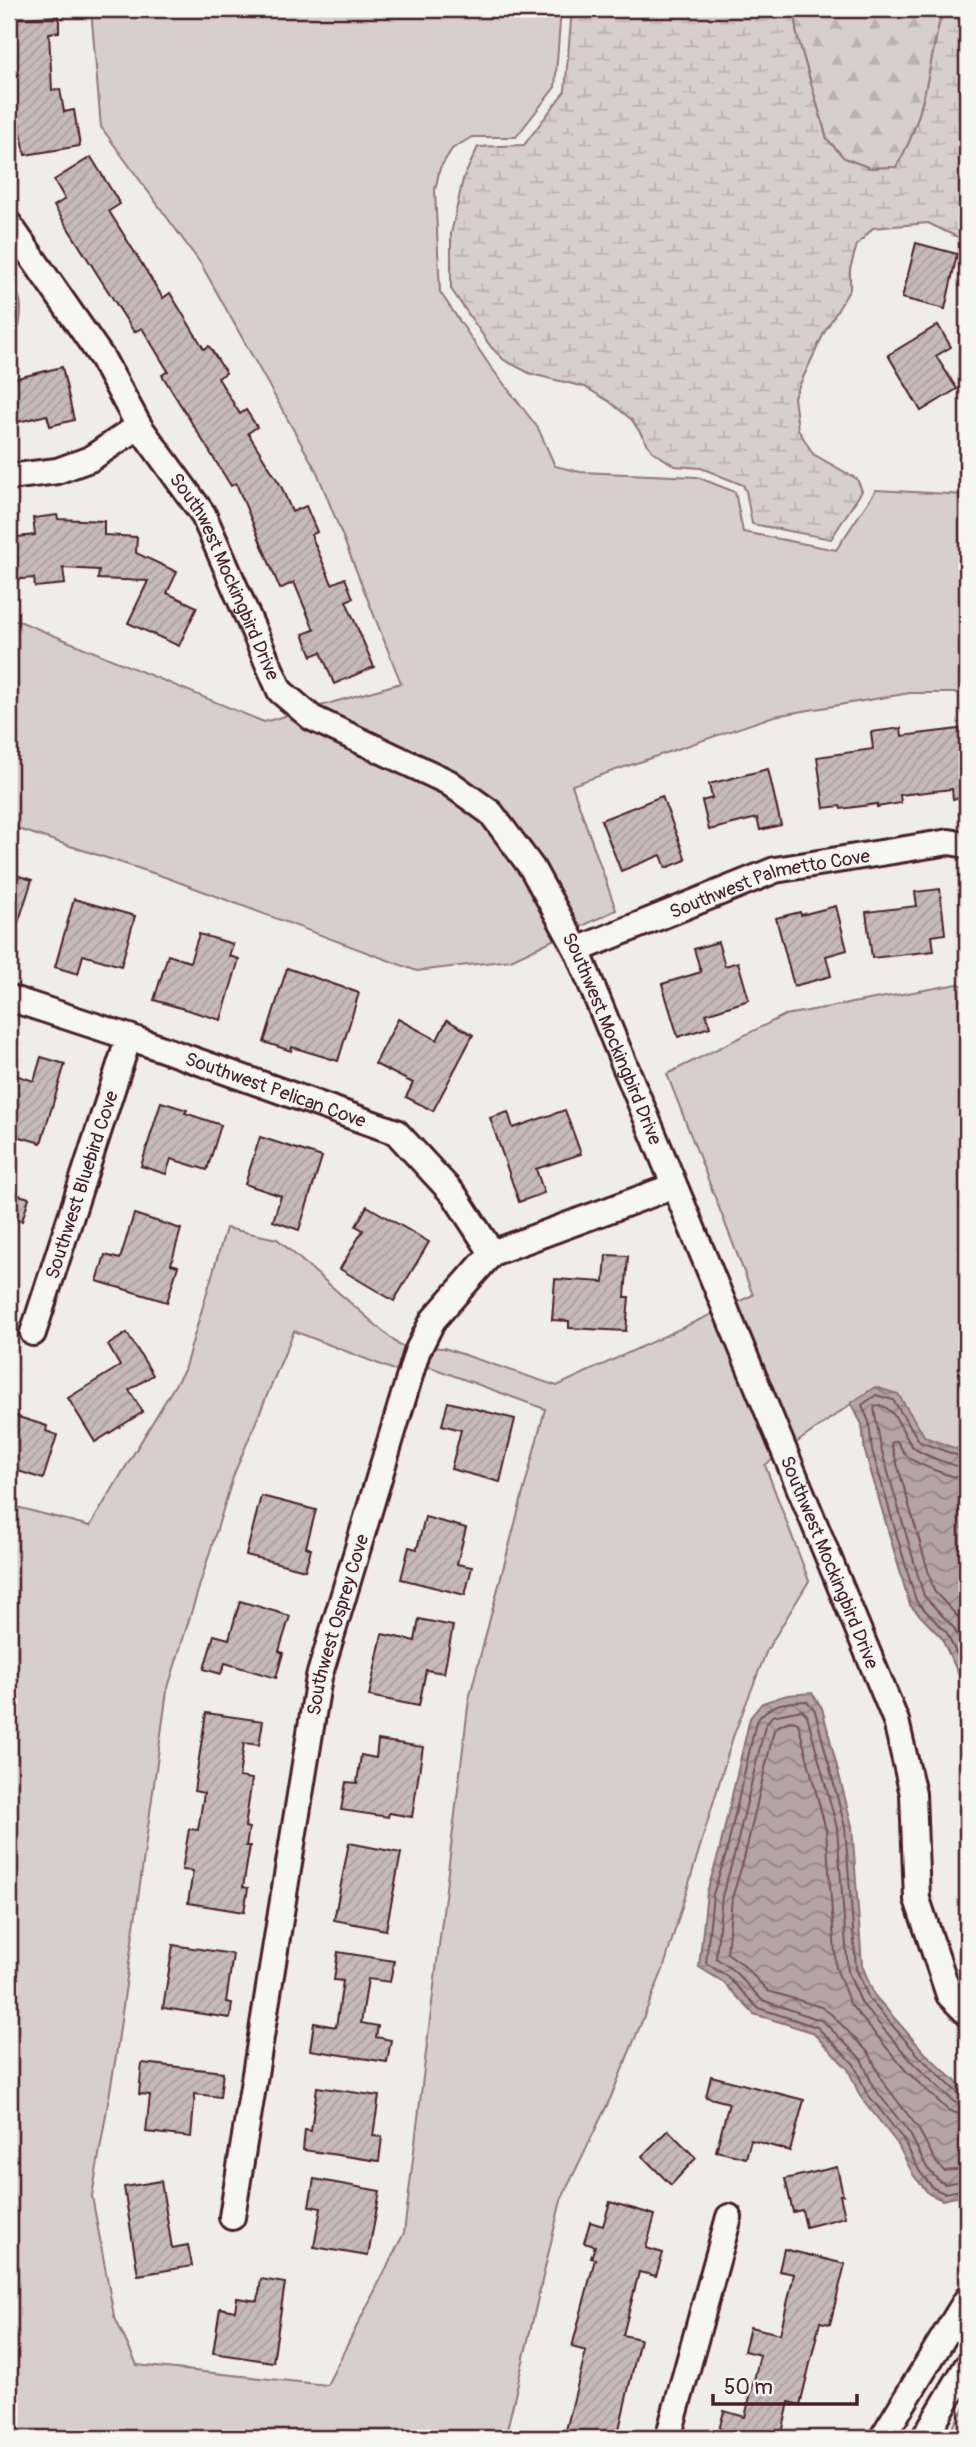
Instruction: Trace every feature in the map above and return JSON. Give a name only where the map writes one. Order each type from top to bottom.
[{"type":"street","name":"Southwest Mockingbird Drive","points":[[9,223],[102,358],[139,426],[203,514],[280,691],[312,718],[448,782],[491,813],[532,868],[577,950],[896,1721],[913,1794],[918,1899],[949,1995],[967,2013]]},
{"type":"street","points":[[9,477],[57,471],[90,459],[139,426]]},
{"type":"street","name":"Southwest Palmetto Cove","points":[[577,950],[775,870],[949,842],[967,845]]},
{"type":"street","name":"Southwest Pelican Cove","points":[[9,998],[129,1037],[396,1132],[455,1196],[492,1253]]},
{"type":"street","name":"Southwest Bluebird Cove","points":[[33,1333],[129,1037]]},
{"type":"street","name":"Southwest Osprey Cove","points":[[232,2217],[319,1677],[417,1352],[433,1320],[492,1253],[674,1186]]},
{"type":"street","points":[[668,2438],[729,2217]]},
{"type":"street","points":[[882,2438],[967,2299]]},
{"type":"street","points":[[924,2438],[967,2366]]},
{"type":"green space","points":[[91,9],[561,9],[555,87],[516,137],[472,137],[452,149],[440,168],[435,190],[440,292],[490,366],[538,428],[555,466],[580,472],[697,477],[735,492],[743,532],[836,550],[876,490],[967,495],[967,693],[910,693],[774,716],[572,785],[616,910],[511,960],[417,971],[165,877],[9,826],[9,621],[19,621],[264,722],[401,683],[317,472],[201,264],[101,127]]},
{"type":"green space","points":[[572,9],[796,9],[796,31],[827,139],[844,158],[870,168],[896,167],[919,114],[940,20],[947,9],[967,9],[967,239],[928,223],[873,228],[857,245],[850,269],[850,289],[824,333],[794,397],[798,429],[813,454],[857,479],[862,491],[831,539],[752,524],[743,485],[701,468],[675,466],[652,451],[632,420],[610,402],[585,387],[531,374],[504,360],[491,347],[451,289],[451,234],[463,179],[478,147],[524,145],[565,91]]},
{"type":"green space","points":[[796,9],[947,9],[940,20],[919,114],[896,167],[870,168],[844,158],[827,139],[796,31]]},
{"type":"green space","points":[[958,984],[967,987],[967,1691],[941,1637],[910,1605],[865,1451],[862,1424],[851,1404],[765,1465],[809,1581],[767,1650],[733,1737],[663,1970],[610,2099],[561,2200],[505,2438],[9,2438],[9,1505],[90,1526],[184,1370],[226,1228],[277,1239],[400,1346],[444,1348],[557,1386],[753,1295],[667,1074],[785,1015]],"holes":[[[294,1331],[394,1370],[430,1367],[545,1409],[469,1699],[404,2233],[327,2385],[137,2365],[114,2316],[92,2196],[116,2056],[167,1691],[234,1474]]]},
{"type":"green space","points":[[967,1691],[967,1723],[961,1717]]},
{"type":"green space","points":[[967,2404],[967,2438],[946,2438]]},
{"type":"water","points":[[9,281],[17,291],[21,309],[19,327],[9,333]]},
{"type":"water","points":[[875,1387],[898,1394],[925,1437],[967,1453],[967,1691],[941,1637],[910,1605],[865,1451],[862,1424],[851,1403]]},
{"type":"water","points":[[967,1691],[967,1723],[961,1717]]},
{"type":"water","points":[[812,1693],[822,1708],[852,1826],[862,1965],[874,1995],[925,2053],[967,2092],[967,2195],[942,2200],[929,2194],[914,2176],[897,2143],[860,2096],[848,2069],[812,2032],[754,2014],[723,1982],[699,1967],[707,1892],[750,1718],[762,1703],[787,1695]]},
{"type":"building","points":[[59,16],[59,32],[49,33],[52,90],[60,89],[64,112],[74,110],[80,146],[25,155],[10,70],[9,18]]},
{"type":"building","points":[[91,157],[120,204],[109,211],[163,298],[170,293],[204,349],[209,346],[226,373],[218,378],[240,414],[246,410],[257,427],[248,433],[281,486],[292,512],[306,506],[317,532],[311,535],[332,584],[345,578],[353,598],[346,601],[374,667],[334,684],[321,652],[312,656],[303,634],[314,630],[294,582],[280,589],[236,483],[231,486],[162,375],[168,371],[142,328],[134,332],[54,206],[65,199],[54,180]]},
{"type":"building","points":[[916,243],[957,254],[945,309],[902,298]]},
{"type":"building","points":[[938,325],[951,347],[936,356],[957,389],[921,411],[888,355]]},
{"type":"building","points":[[62,367],[74,420],[50,426],[47,415],[18,422],[9,380]]},
{"type":"building","points":[[57,515],[58,519],[104,521],[104,535],[137,537],[136,553],[177,572],[167,593],[197,607],[179,646],[128,623],[148,581],[98,579],[99,570],[63,568],[65,584],[35,587],[34,578],[9,580],[9,538],[35,535],[33,518]]},
{"type":"building","points":[[901,728],[902,736],[967,728],[967,798],[953,799],[952,789],[900,795],[901,803],[877,807],[877,804],[841,809],[840,806],[824,808],[817,757],[873,749],[871,732]]},
{"type":"building","points":[[768,769],[781,825],[760,830],[757,818],[709,830],[702,801],[712,798],[709,784]]},
{"type":"building","points":[[662,796],[686,860],[666,868],[661,855],[621,871],[601,820]]},
{"type":"building","points":[[9,873],[32,880],[12,942],[9,941]]},
{"type":"building","points":[[940,889],[945,934],[932,936],[934,951],[872,958],[866,912],[917,906],[915,892]]},
{"type":"building","points":[[74,899],[135,916],[121,966],[83,955],[78,974],[55,967]]},
{"type":"building","points":[[836,906],[847,950],[826,956],[831,976],[794,986],[776,918]]},
{"type":"building","points":[[199,934],[233,944],[229,956],[239,959],[221,1020],[154,1000],[168,955],[190,962]]},
{"type":"building","points":[[718,942],[725,966],[738,962],[749,1000],[706,1014],[710,1027],[678,1037],[662,984],[701,972],[694,949]]},
{"type":"building","points":[[287,968],[359,993],[338,1061],[292,1047],[291,1051],[264,1042]]},
{"type":"building","points":[[398,1019],[437,1040],[447,1020],[473,1035],[433,1111],[406,1097],[413,1083],[375,1064]]},
{"type":"building","points":[[41,1057],[65,1064],[41,1143],[10,1134],[12,1124],[9,1123],[9,1073],[34,1081]]},
{"type":"building","points":[[161,1102],[221,1125],[207,1170],[171,1159],[166,1174],[141,1166]]},
{"type":"building","points":[[565,1110],[581,1154],[536,1169],[544,1193],[519,1202],[490,1118],[508,1112],[513,1128]]},
{"type":"building","points":[[260,1137],[322,1157],[299,1230],[273,1221],[281,1196],[245,1184]]},
{"type":"building","points":[[9,1192],[29,1198],[22,1221],[9,1218]]},
{"type":"building","points":[[367,1206],[429,1242],[394,1301],[340,1269],[363,1230],[356,1226]]},
{"type":"building","points":[[134,1214],[181,1229],[171,1264],[178,1266],[167,1302],[97,1281],[105,1255],[120,1259]]},
{"type":"building","points":[[606,1255],[628,1256],[626,1331],[569,1328],[569,1321],[552,1320],[555,1279],[604,1282]]},
{"type":"building","points":[[127,1333],[153,1375],[129,1390],[143,1412],[95,1442],[68,1398],[120,1366],[108,1345]]},
{"type":"building","points":[[448,1402],[515,1419],[500,1482],[451,1469],[461,1430],[442,1425]]},
{"type":"building","points":[[9,1414],[47,1426],[46,1431],[57,1435],[43,1479],[9,1468]]},
{"type":"building","points":[[261,1496],[316,1510],[306,1547],[311,1549],[305,1570],[246,1555]]},
{"type":"building","points":[[425,1517],[466,1528],[457,1564],[472,1567],[465,1595],[401,1579],[409,1547],[417,1549]]},
{"type":"building","points":[[240,1601],[290,1616],[279,1651],[283,1653],[276,1678],[225,1663],[221,1674],[204,1669],[214,1635],[229,1639]]},
{"type":"building","points":[[419,1619],[453,1626],[444,1673],[426,1670],[419,1706],[369,1696],[382,1634],[415,1641]]},
{"type":"building","points":[[206,1713],[263,1721],[259,1745],[244,1743],[239,1777],[252,1779],[245,1827],[249,1828],[246,1846],[250,1846],[243,1887],[248,1888],[244,1912],[188,1903],[193,1871],[182,1870],[189,1829],[198,1830],[204,1793],[194,1791]]},
{"type":"building","points":[[378,1740],[423,1747],[412,1817],[389,1813],[388,1817],[341,1810],[346,1782],[357,1783],[361,1755],[376,1758]]},
{"type":"building","points":[[349,1843],[401,1853],[386,1930],[334,1920]]},
{"type":"building","points":[[173,1945],[233,1954],[226,2002],[232,2003],[230,2018],[163,2008]]},
{"type":"building","points":[[338,1952],[394,1961],[390,1982],[368,1979],[361,2023],[378,2026],[376,2037],[391,2040],[387,2062],[310,2050],[314,2023],[336,2027],[343,1981],[334,1980]]},
{"type":"building","points":[[142,2063],[223,2072],[220,2097],[195,2094],[191,2137],[146,2132],[150,2095],[139,2094]]},
{"type":"building","points":[[711,2076],[804,2100],[790,2151],[751,2140],[746,2158],[716,2151],[729,2103],[706,2097]]},
{"type":"building","points":[[317,2087],[379,2096],[373,2136],[382,2137],[379,2161],[303,2150],[305,2130],[311,2131]]},
{"type":"building","points":[[668,2130],[696,2158],[671,2185],[642,2156]]},
{"type":"building","points":[[837,2167],[845,2217],[806,2227],[802,2210],[793,2212],[785,2179]]},
{"type":"building","points":[[314,2179],[380,2191],[368,2256],[314,2247],[321,2208],[309,2206]]},
{"type":"building","points":[[161,2181],[172,2248],[188,2245],[192,2266],[138,2275],[124,2187]]},
{"type":"building","points":[[610,2202],[655,2215],[646,2248],[663,2253],[656,2276],[639,2272],[623,2335],[640,2339],[617,2438],[564,2438],[586,2351],[572,2347],[595,2259],[591,2258],[595,2246],[584,2243],[590,2222],[603,2226]]},
{"type":"building","points":[[784,2249],[845,2264],[830,2324],[820,2322],[800,2405],[789,2402],[781,2438],[717,2438],[724,2411],[745,2417],[760,2355],[744,2351],[750,2327],[780,2334],[794,2274],[779,2271]]},
{"type":"building","points":[[261,2279],[285,2283],[273,2362],[213,2353],[220,2308],[235,2311],[237,2298],[258,2301]]}]
